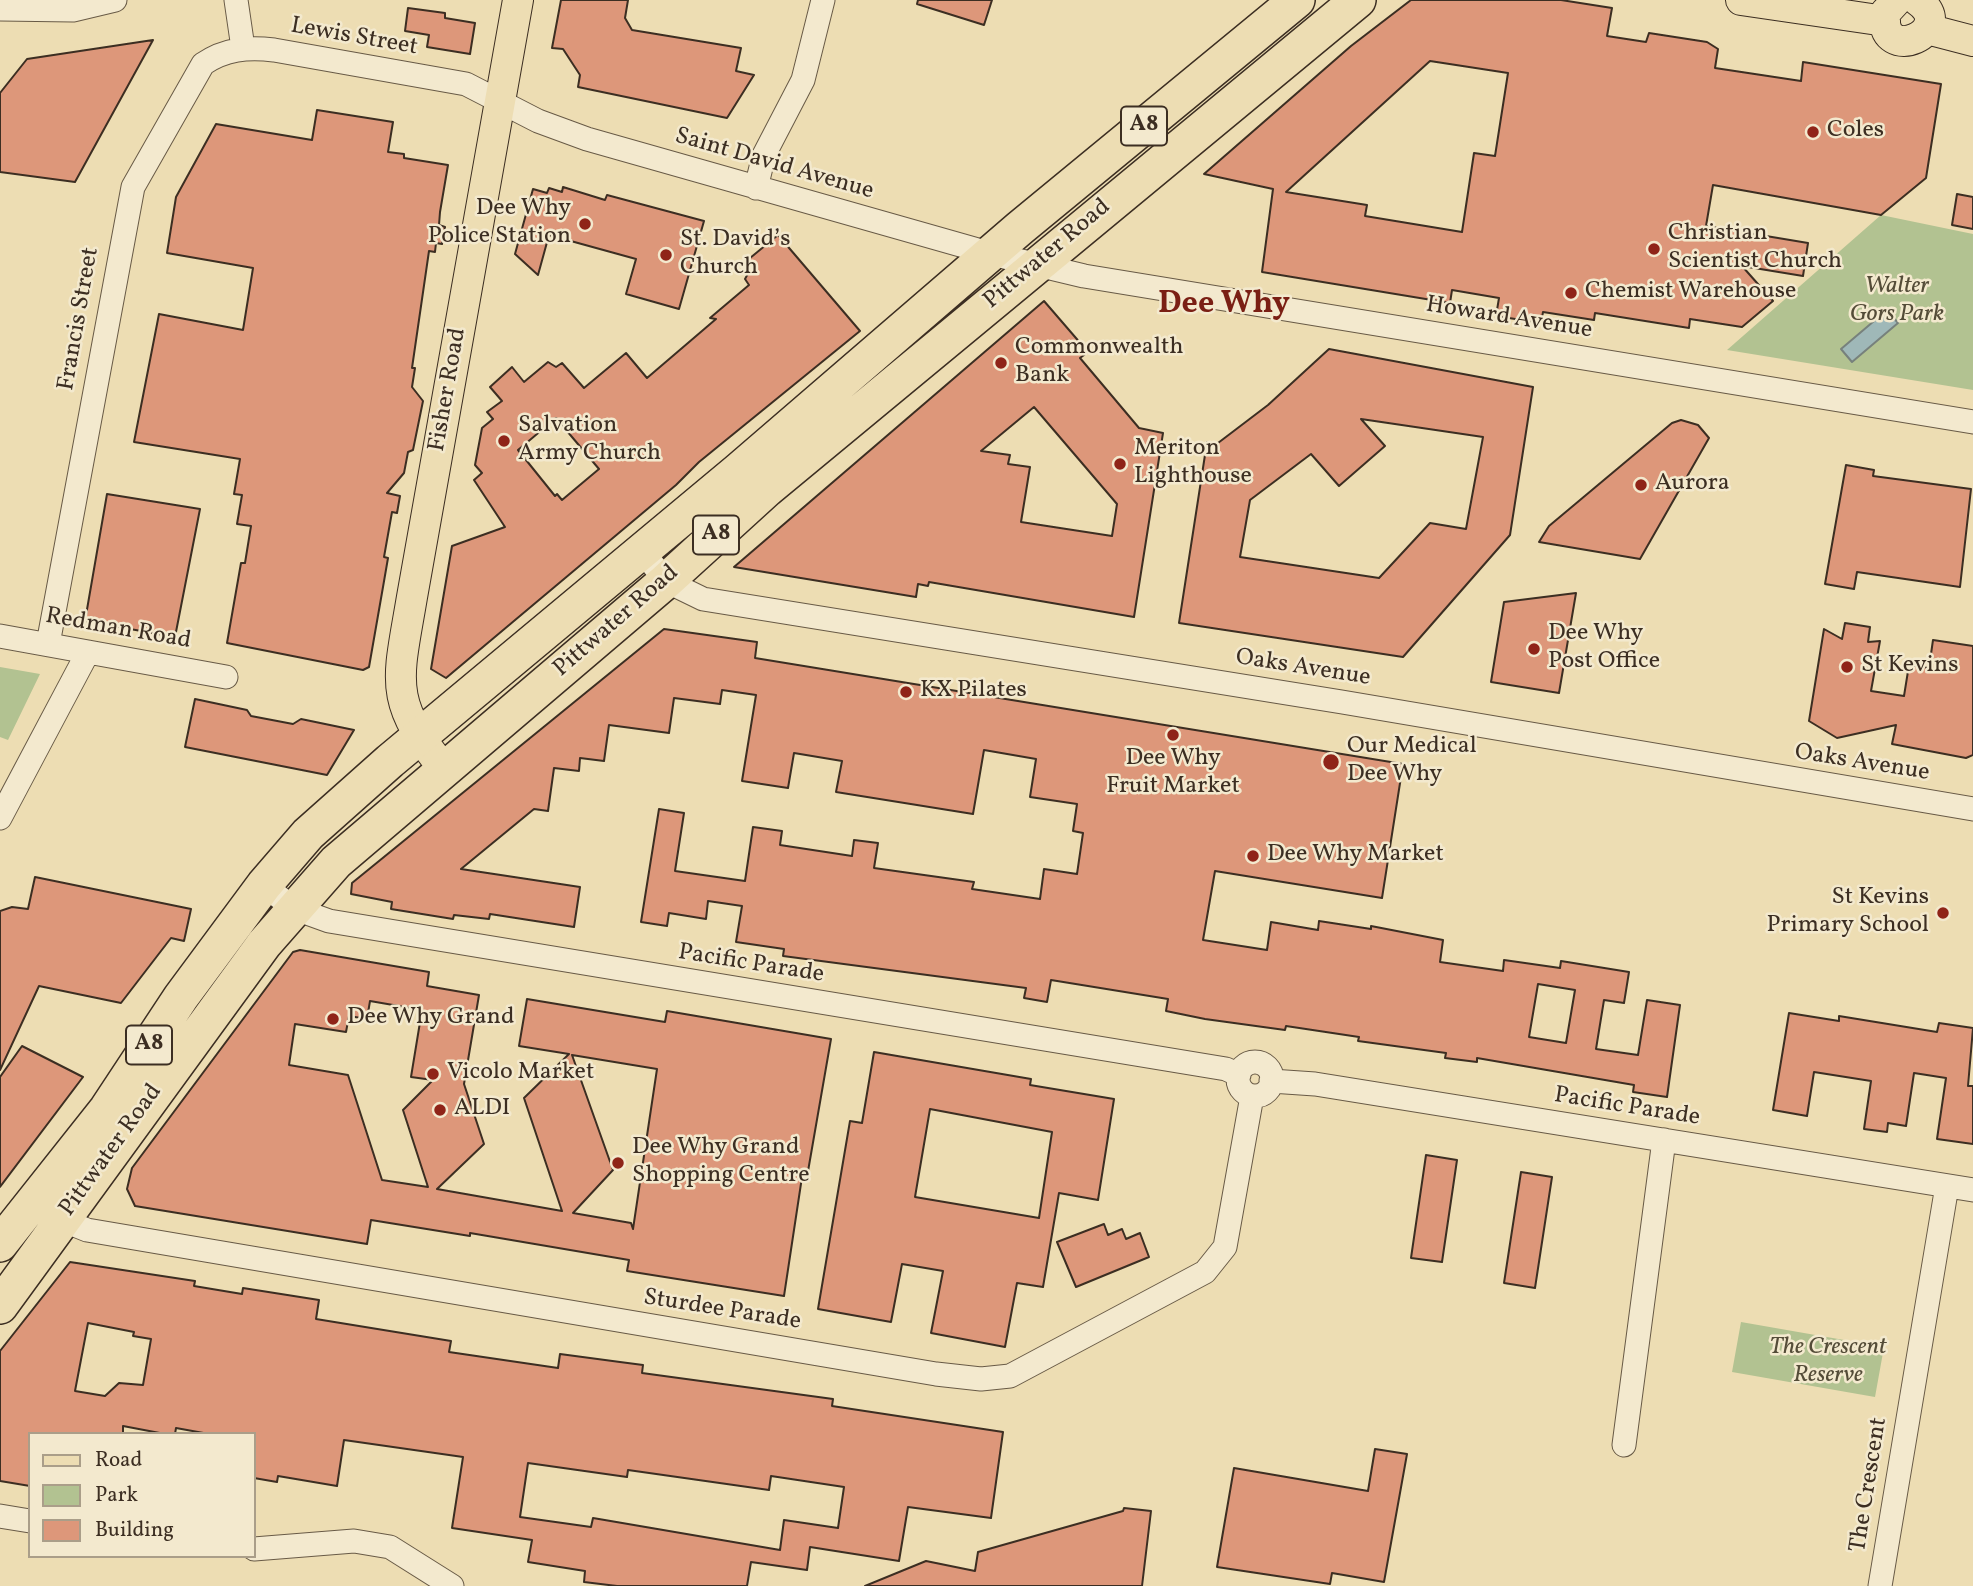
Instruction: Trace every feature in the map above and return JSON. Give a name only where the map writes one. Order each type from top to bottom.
[{"type":"highway","name":"Pittwater Road","points":[[0,1306],[46,1212],[107,1109],[181,997],[264,885],[308,834],[418,738],[1297,0]]},
{"type":"highway","name":"Pittwater Road","points":[[0,1244],[46,1212],[293,908],[336,862],[666,581],[767,489],[1358,0]]},
{"type":"main road","name":"Fisher Road","points":[[444,770],[418,738],[399,686],[403,649],[519,0]]},
{"type":"main road","points":[[1741,0],[1891,10],[1890,34],[1903,41],[1917,39],[1927,29],[1929,15],[1917,0]]},
{"type":"main road","points":[[1927,29],[1973,41]]},
{"type":"street","points":[[0,9],[41,6],[73,10],[115,0]]},
{"type":"street","points":[[236,0],[243,48]]},
{"type":"street","points":[[756,188],[764,155],[803,80],[823,0]]},
{"type":"street","name":"Lewis Street","points":[[243,48],[274,50],[466,84],[501,101]]},
{"type":"street","name":"Francis Street","points":[[48,644],[133,187],[202,64],[216,55],[243,48]]},
{"type":"street","name":"Saint David Avenue","points":[[501,101],[538,121],[587,139],[1038,265]]},
{"type":"street","name":"Howard Avenue","points":[[1038,265],[1084,276],[1973,422]]},
{"type":"street","name":"Oaks Avenue","points":[[642,551],[666,581],[703,599],[1342,702],[1973,808]]},
{"type":"street","name":"Redman Road","points":[[0,636],[226,677]]},
{"type":"street","points":[[0,818],[88,652]]},
{"type":"street","name":"Pacific Parade","points":[[264,885],[293,908],[342,924],[1226,1069],[1239,1074]]},
{"type":"street","points":[[1256,1062],[1269,1071],[1272,1081],[1263,1094],[1252,1096],[1242,1090],[1239,1074],[1245,1065],[1256,1062]]},
{"type":"street","name":"Pacific Parade","points":[[1272,1081],[1315,1084],[1973,1190]]},
{"type":"street","name":"Sturdee Parade","points":[[46,1212],[87,1230],[936,1374],[981,1379],[1010,1376],[1205,1272],[1225,1247],[1252,1096]]},
{"type":"street","points":[[1624,1445],[1664,1140]]},
{"type":"street","name":"The Crescent","points":[[1880,1586],[1947,1186]]},
{"type":"street","points":[[0,1516],[28,1521]]},
{"type":"street","points":[[256,1549],[354,1541],[390,1547],[452,1586]]},
{"type":"green space","name":"Walter Gors Park","points":[[1881,215],[1973,234],[1973,390],[1727,350]]},
{"type":"green space","points":[[0,667],[40,674],[8,740],[0,737]]},
{"type":"green space","name":"The Crescent Reserve","points":[[1741,1322],[1884,1347],[1875,1397],[1732,1372]]},
{"type":"water","points":[[1887,310],[1898,323],[1852,362],[1841,349]]},
{"type":"building","points":[[561,0],[628,0],[625,18],[632,30],[741,48],[736,71],[754,75],[727,118],[578,87],[580,75],[563,49],[552,48]]},
{"type":"building","points":[[918,0],[992,0],[984,25],[917,4]]},
{"type":"building","points":[[1411,0],[1561,0],[1612,8],[1607,36],[1646,42],[1649,33],[1707,42],[1718,49],[1715,68],[1801,81],[1803,62],[1941,84],[1926,178],[1881,215],[1713,185],[1706,226],[1808,243],[1803,276],[1742,266],[1773,301],[1742,327],[1690,319],[1689,328],[1595,313],[1594,320],[1543,312],[1541,323],[1496,316],[1499,298],[1452,290],[1450,303],[1262,272],[1273,189],[1204,174],[1351,46]],"holes":[[[1430,61],[1508,73],[1495,156],[1474,153],[1462,232],[1365,216],[1367,205],[1286,192]]]},
{"type":"building","points":[[408,8],[445,13],[445,18],[475,23],[470,54],[427,47],[429,35],[405,31]]},
{"type":"building","points":[[153,40],[75,182],[0,172],[0,93],[27,59]]},
{"type":"building","points":[[317,110],[393,122],[388,152],[404,154],[404,158],[448,165],[439,225],[445,227],[442,244],[436,243],[435,252],[429,251],[412,368],[415,368],[412,387],[423,401],[413,450],[408,452],[404,473],[387,493],[400,496],[397,513],[392,512],[384,557],[388,558],[369,667],[363,670],[227,643],[241,563],[245,563],[251,526],[237,524],[242,495],[234,494],[240,459],[134,442],[159,314],[243,330],[253,268],[167,253],[176,197],[216,124],[312,140]]},
{"type":"building","points":[[563,187],[605,200],[607,195],[704,221],[679,309],[626,294],[636,259],[549,235],[538,275],[515,254],[533,189],[547,193],[549,188],[562,192]]},
{"type":"building","points":[[1957,194],[1973,197],[1973,229],[1952,225]]},
{"type":"building","points":[[778,235],[860,331],[699,462],[676,485],[446,678],[431,669],[452,546],[505,527],[474,480],[482,473],[475,465],[482,428],[493,419],[487,412],[502,401],[490,387],[512,367],[524,382],[548,362],[556,367],[562,363],[584,388],[626,353],[647,378],[716,319],[710,318],[749,285],[745,279],[750,270],[744,263]],"holes":[[[556,418],[599,469],[562,500],[557,494],[555,496],[518,450]]]},
{"type":"building","points":[[1044,301],[1088,352],[1080,358],[1139,428],[1163,433],[1134,617],[929,582],[928,586],[918,584],[916,597],[734,567]],"holes":[[[1034,407],[1117,504],[1112,536],[1021,522],[1030,467],[1008,464],[1010,455],[981,451]]]},
{"type":"building","points":[[1329,349],[1533,387],[1510,535],[1403,657],[1179,623],[1207,442],[1218,443],[1268,405]],"holes":[[[1361,419],[1483,437],[1466,529],[1430,523],[1379,578],[1240,557],[1250,500],[1311,454],[1339,486],[1385,446]]]},
{"type":"building","name":"Aurora","points":[[1681,420],[1698,425],[1709,438],[1640,559],[1539,542],[1549,526],[1672,423]]},
{"type":"building","points":[[1846,465],[1874,470],[1873,476],[1971,489],[1960,587],[1857,572],[1854,589],[1825,584]]},
{"type":"building","points":[[107,494],[200,509],[175,637],[85,621]]},
{"type":"building","points":[[1576,593],[1559,693],[1491,682],[1504,602]]},
{"type":"building","points":[[1845,623],[1870,627],[1868,642],[1880,641],[1871,691],[1904,696],[1909,665],[1929,668],[1933,640],[1973,646],[1973,755],[1966,758],[1892,744],[1896,725],[1837,738],[1809,721],[1824,629],[1842,639]]},
{"type":"building","points":[[664,629],[757,642],[755,658],[1403,764],[1382,898],[1215,871],[1203,940],[1267,950],[1271,922],[1318,930],[1319,921],[1371,929],[1371,926],[1443,940],[1440,962],[1503,971],[1504,960],[1560,968],[1561,961],[1629,972],[1624,1003],[1604,1000],[1596,1049],[1638,1055],[1647,1000],[1680,1005],[1667,1097],[1633,1092],[1634,1085],[1477,1058],[1477,1062],[1445,1058],[1446,1053],[1358,1041],[1359,1037],[1286,1026],[1285,1030],[1205,1019],[1166,1011],[1168,999],[1051,980],[1047,1002],[1024,998],[1026,988],[783,956],[784,949],[736,942],[742,906],[708,901],[706,919],[669,913],[667,926],[641,922],[659,809],[684,813],[675,871],[745,881],[753,827],[782,831],[780,845],[852,856],[854,840],[878,843],[874,868],[974,882],[972,889],[1040,899],[1044,869],[1077,874],[1083,833],[1073,831],[1077,804],[1030,797],[1036,759],[984,750],[973,814],[836,792],[842,761],[794,753],[788,788],[742,781],[756,695],[722,690],[720,704],[674,698],[669,733],[609,725],[604,761],[580,758],[579,771],[554,768],[548,811],[534,809],[461,869],[580,887],[574,927],[490,914],[489,919],[454,915],[453,919],[391,909],[392,902],[351,894],[352,883]],"holes":[[[1538,984],[1575,990],[1566,1043],[1529,1037]]]},
{"type":"building","points":[[195,699],[247,710],[251,716],[293,724],[301,719],[354,730],[327,775],[185,747]]},
{"type":"building","points":[[35,877],[191,909],[184,941],[171,938],[121,1003],[39,986],[0,1070],[0,911],[12,907],[28,909]]},
{"type":"building","points":[[300,950],[429,972],[427,986],[479,995],[464,1084],[484,1144],[437,1189],[562,1211],[524,1098],[569,1054],[519,1046],[527,999],[665,1022],[667,1011],[831,1039],[807,1177],[802,1177],[784,1296],[627,1271],[629,1260],[470,1233],[470,1236],[371,1220],[367,1244],[135,1206],[127,1189],[132,1168],[293,952]],"holes":[[[370,1001],[422,1010],[411,1077],[433,1080],[403,1110],[428,1187],[382,1180],[348,1075],[289,1065],[295,1024],[346,1032],[349,1016],[367,1019]],[[572,1055],[657,1069],[633,1229],[631,1223],[573,1213],[613,1170]]]},
{"type":"building","points":[[1789,1013],[1839,1021],[1839,1016],[1937,1032],[1939,1023],[1973,1028],[1968,1086],[1973,1086],[1973,1144],[1937,1139],[1946,1078],[1914,1073],[1906,1126],[1888,1123],[1887,1132],[1864,1129],[1871,1081],[1814,1072],[1807,1116],[1773,1110]]},
{"type":"building","points":[[22,1046],[83,1077],[0,1187],[0,1077]]},
{"type":"building","points":[[874,1052],[1031,1079],[1030,1085],[1114,1099],[1098,1200],[1059,1193],[1043,1287],[1017,1283],[1005,1347],[931,1333],[943,1271],[902,1264],[891,1322],[818,1309],[850,1121],[862,1123]],"holes":[[[930,1109],[1052,1132],[1039,1218],[915,1197]]]},
{"type":"building","points":[[1426,1155],[1457,1160],[1442,1262],[1411,1258]]},
{"type":"building","points":[[1521,1172],[1552,1177],[1535,1288],[1504,1283]]},
{"type":"building","points":[[1104,1224],[1108,1235],[1122,1229],[1126,1239],[1140,1233],[1149,1257],[1076,1287],[1057,1242]]},
{"type":"building","points":[[70,1262],[195,1281],[194,1286],[242,1294],[243,1288],[319,1300],[316,1319],[451,1341],[449,1352],[558,1368],[560,1354],[643,1365],[642,1373],[833,1399],[832,1406],[1003,1432],[991,1518],[908,1507],[899,1561],[810,1547],[807,1570],[751,1562],[747,1586],[617,1586],[584,1582],[585,1571],[528,1562],[532,1540],[452,1528],[463,1457],[344,1440],[337,1486],[278,1476],[277,1482],[256,1478],[256,1432],[198,1432],[176,1428],[175,1432],[154,1432],[123,1426],[123,1432],[28,1432],[28,1486],[0,1481],[0,1351]],"holes":[[[88,1323],[134,1332],[133,1336],[151,1339],[143,1385],[119,1383],[105,1396],[75,1391]],[[528,1463],[627,1477],[628,1470],[769,1490],[771,1476],[844,1487],[838,1528],[784,1520],[780,1550],[593,1518],[591,1527],[520,1517]]]},
{"type":"building","points":[[1375,1449],[1407,1454],[1384,1582],[1332,1573],[1330,1584],[1217,1567],[1234,1468],[1368,1491]]},
{"type":"building","points":[[1124,1508],[1151,1511],[1142,1586],[865,1586],[926,1561],[975,1571],[978,1552],[1123,1511]]},
{"type":"place","name":"Coles","points":[[1813,132]]},
{"type":"place","name":"Dee Why Police Station","points":[[585,224]]},
{"type":"place","name":"Christian Scientist Church","points":[[1654,249]]},
{"type":"place","name":"St. David’s Church","points":[[666,255]]},
{"type":"place","name":"Chemist Warehouse","points":[[1571,293]]},
{"type":"place","name":"Commonwealth Bank","points":[[1001,363]]},
{"type":"place","name":"Salvation Army Church","points":[[504,441]]},
{"type":"place","name":"Meriton Lighthouse","points":[[1120,464]]},
{"type":"place","name":"Aurora","points":[[1641,485]]},
{"type":"place","name":"Dee Why Post Office","points":[[1534,649]]},
{"type":"place","name":"St Kevins","points":[[1847,667]]},
{"type":"place","name":"KX Pilates","points":[[906,692]]},
{"type":"place","name":"Dee Why Fruit Market","points":[[1173,735]]},
{"type":"place","name":"Our Medical Dee Why","points":[[1331,762]]},
{"type":"place","name":"Dee Why Market","points":[[1253,856]]},
{"type":"place","name":"St Kevins Primary School","points":[[1943,913]]},
{"type":"place","name":"Dee Why Grand","points":[[333,1019]]},
{"type":"place","name":"Vicolo Market","points":[[433,1074]]},
{"type":"place","name":"ALDI","points":[[440,1110]]},
{"type":"place","name":"Dee Why Grand Shopping Centre","points":[[618,1163]]},
{"type":"district","name":"Dee Why","points":[[1224,306]]}]
